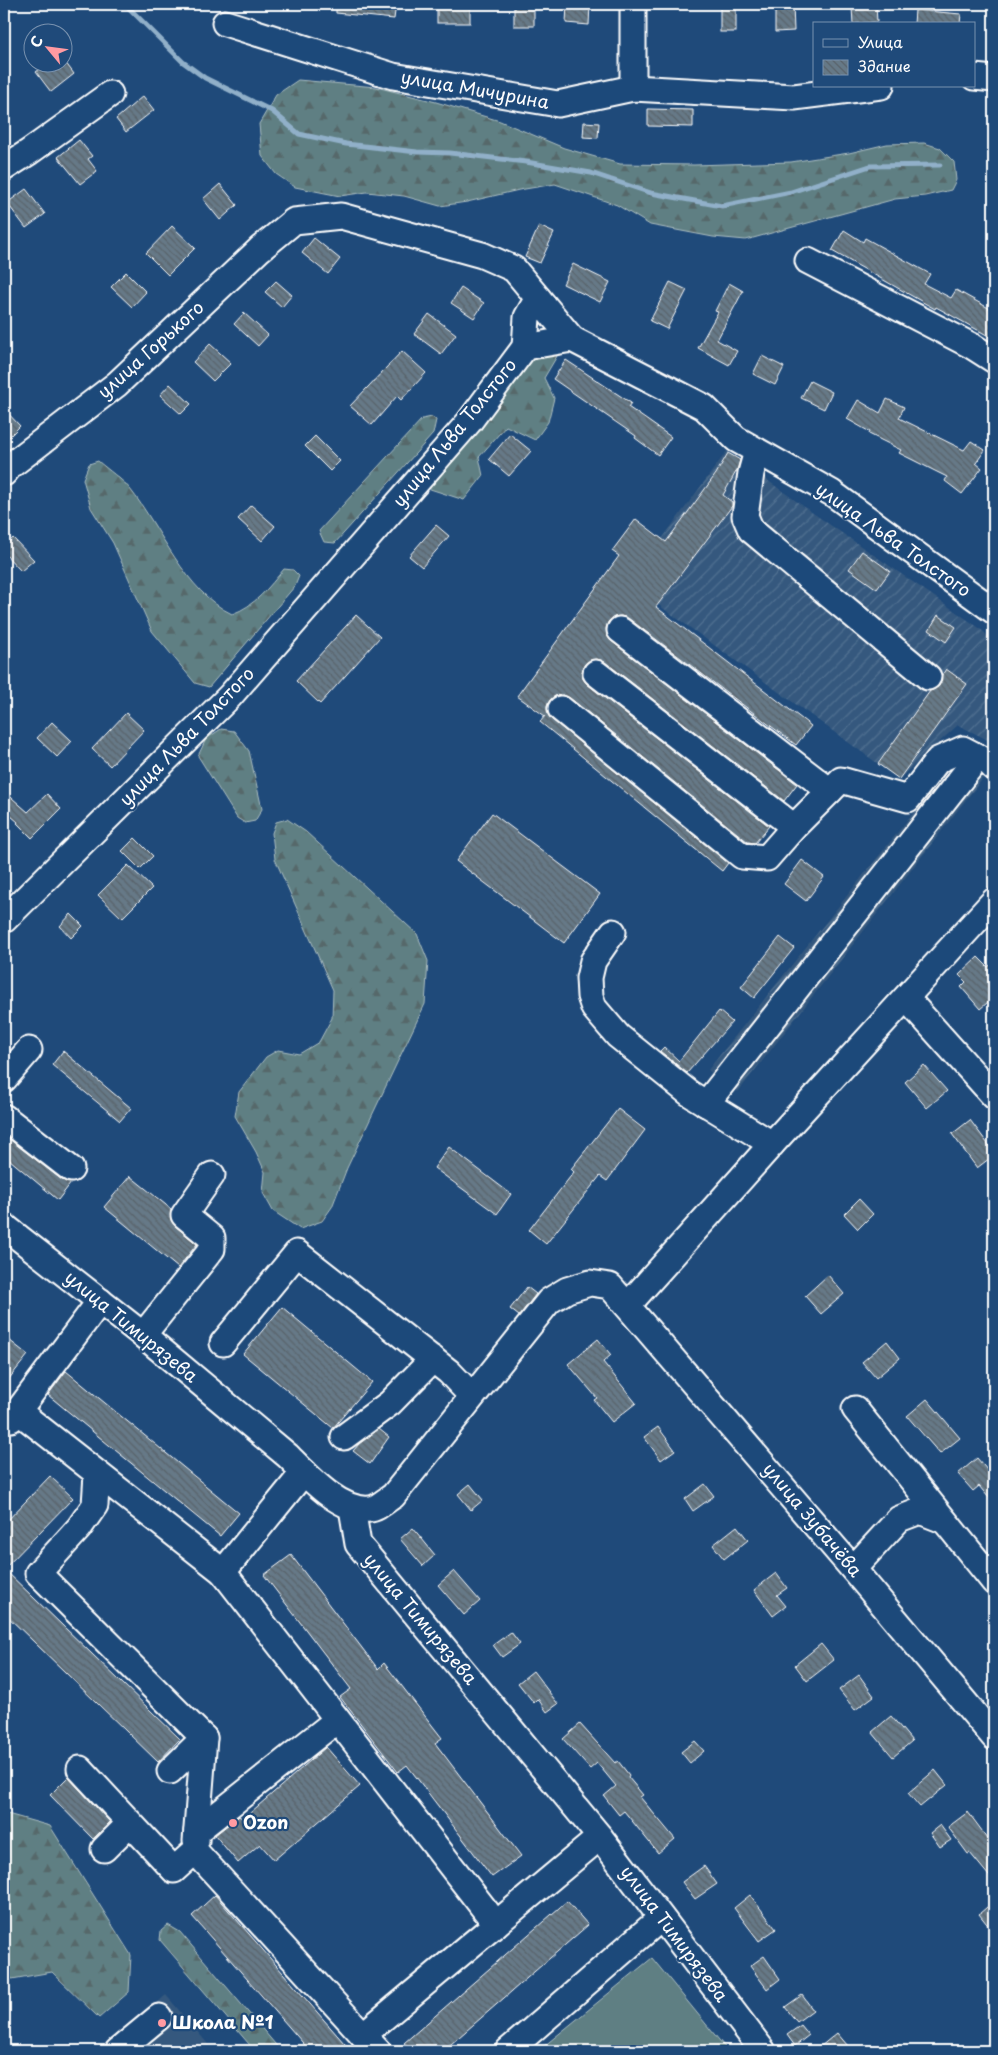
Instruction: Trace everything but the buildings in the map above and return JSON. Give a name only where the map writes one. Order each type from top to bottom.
[{"type":"street","points":[[633,4],[633,88]]},
{"type":"street","name":"улица Мичурина","points":[[225,23],[393,76],[558,104],[633,88],[794,97],[865,88]]},
{"type":"street","points":[[976,78],[994,79]]},
{"type":"street","points":[[4,168],[110,94]]},
{"type":"street","name":"улица Горького","points":[[4,473],[10,466],[118,384],[260,249],[294,221],[341,216],[482,255],[514,269],[538,298]]},
{"type":"street","points":[[808,261],[972,346],[994,360]]},
{"type":"street","points":[[525,347],[527,317],[538,298],[572,340]]},
{"type":"street","name":"улица Льва Толстого","points":[[4,920],[230,696],[469,422],[525,347],[572,340],[704,407],[736,439],[832,493],[994,612]]},
{"type":"street","points":[[757,451],[751,473],[745,516],[751,530],[928,676]]},
{"type":"street","points":[[620,630],[830,791]]},
{"type":"street","points":[[596,673],[794,826]]},
{"type":"street","points":[[561,709],[742,856],[766,858],[794,826],[841,780],[908,799],[938,760],[963,749],[986,762],[706,1104]]},
{"type":"street","points":[[628,1305],[994,901]]},
{"type":"street","points":[[613,932],[593,961],[589,978],[590,996],[594,1008],[618,1036],[689,1094],[772,1144]]},
{"type":"street","points":[[906,998],[994,1096]]},
{"type":"street","points":[[4,1079],[29,1050]]},
{"type":"street","points":[[4,1117],[72,1169]]},
{"type":"street","points":[[143,1335],[212,1249],[212,1238],[184,1215],[212,1175]]},
{"type":"street","name":"улица Тимирязева","points":[[4,1226],[143,1335],[340,1502],[352,1508],[358,1544],[600,1837],[763,2051]]},
{"type":"street","points":[[223,1343],[297,1252],[449,1372],[472,1396]]},
{"type":"street","name":"улица Зубачёва","points":[[352,1508],[371,1510],[393,1496],[549,1301],[567,1290],[590,1283],[610,1286],[853,1568],[994,1737]]},
{"type":"street","points":[[100,1301],[11,1412],[97,1474],[222,1572],[496,1924]]},
{"type":"street","points":[[344,1437],[390,1402],[433,1359]]},
{"type":"street","points":[[855,1409],[994,1582]]},
{"type":"street","points":[[222,1572],[304,1472]]},
{"type":"street","points":[[97,1474],[95,1505],[79,1528],[38,1573],[204,1738],[196,1841],[370,2043],[496,1924],[600,1837]]},
{"type":"street","points":[[853,1568],[898,1519],[920,1511],[943,1520]]},
{"type":"street","points":[[80,1769],[174,1870],[196,1841],[336,1720]]},
{"type":"street","points":[[170,1772],[204,1738]]},
{"type":"street","points":[[104,1849],[130,1823]]},
{"type":"street","points":[[508,2051],[661,1918]]},
{"type":"street","points":[[118,2051],[159,2017]]},
{"type":"shaded area","points":[[727,451],[978,627],[994,641],[994,747],[986,739],[958,725],[899,779],[660,606],[633,578]]},
{"type":"shaded area","points":[[957,758],[967,766],[718,1078],[708,1070]]},
{"type":"shaded area","points":[[977,766],[986,774],[738,1092],[729,1085]]},
{"type":"shaded area","name":"Школа №1","points":[[166,1995],[214,2051],[101,2051]]},
{"type":"green space","points":[[298,80],[376,87],[436,102],[500,121],[564,148],[620,164],[694,165],[791,162],[849,153],[887,144],[924,143],[940,148],[954,162],[956,180],[951,190],[925,196],[895,199],[746,240],[713,237],[650,225],[617,205],[555,184],[440,206],[404,196],[367,192],[340,196],[295,187],[276,174],[262,156],[259,124],[276,95]]},
{"type":"green space","points":[[560,351],[544,378],[554,398],[548,422],[535,440],[506,426],[479,457],[483,476],[464,500],[424,487],[531,354]]},
{"type":"green space","points":[[432,417],[436,420],[433,434],[335,543],[324,542],[319,531],[422,419]]},
{"type":"green space","points":[[98,461],[130,489],[175,558],[201,591],[215,604],[232,614],[255,601],[284,569],[293,570],[299,576],[295,586],[209,687],[195,683],[152,631],[113,543],[91,508],[83,479],[89,464]]},
{"type":"green space","points":[[221,729],[234,731],[249,751],[262,809],[255,821],[245,823],[237,818],[198,756],[206,739]]},
{"type":"green space","points":[[287,819],[306,832],[417,934],[428,961],[425,1004],[347,1168],[332,1207],[322,1221],[300,1229],[273,1211],[263,1193],[265,1172],[256,1152],[235,1116],[239,1092],[266,1057],[278,1050],[299,1054],[319,1042],[332,1018],[333,990],[275,859],[272,833],[276,822]]},
{"type":"green space","points":[[4,1813],[50,1826],[131,1955],[129,1992],[99,2018],[52,1972],[12,1979],[4,1968]]},
{"type":"green space","points":[[168,1925],[180,1932],[281,2051],[255,2051],[160,1940],[161,1931]]},
{"type":"green space","points":[[652,1958],[728,2051],[538,2051]]},
{"type":"waterway","points":[[125,4],[183,62],[205,78],[272,111],[299,134],[346,144],[526,162],[591,173],[651,193],[722,206],[791,192],[870,166],[940,165]]},
{"type":"place","name":"Ozon","points":[[233,1823]]},
{"type":"place","name":"Школа №1","points":[[162,2023]]}]
